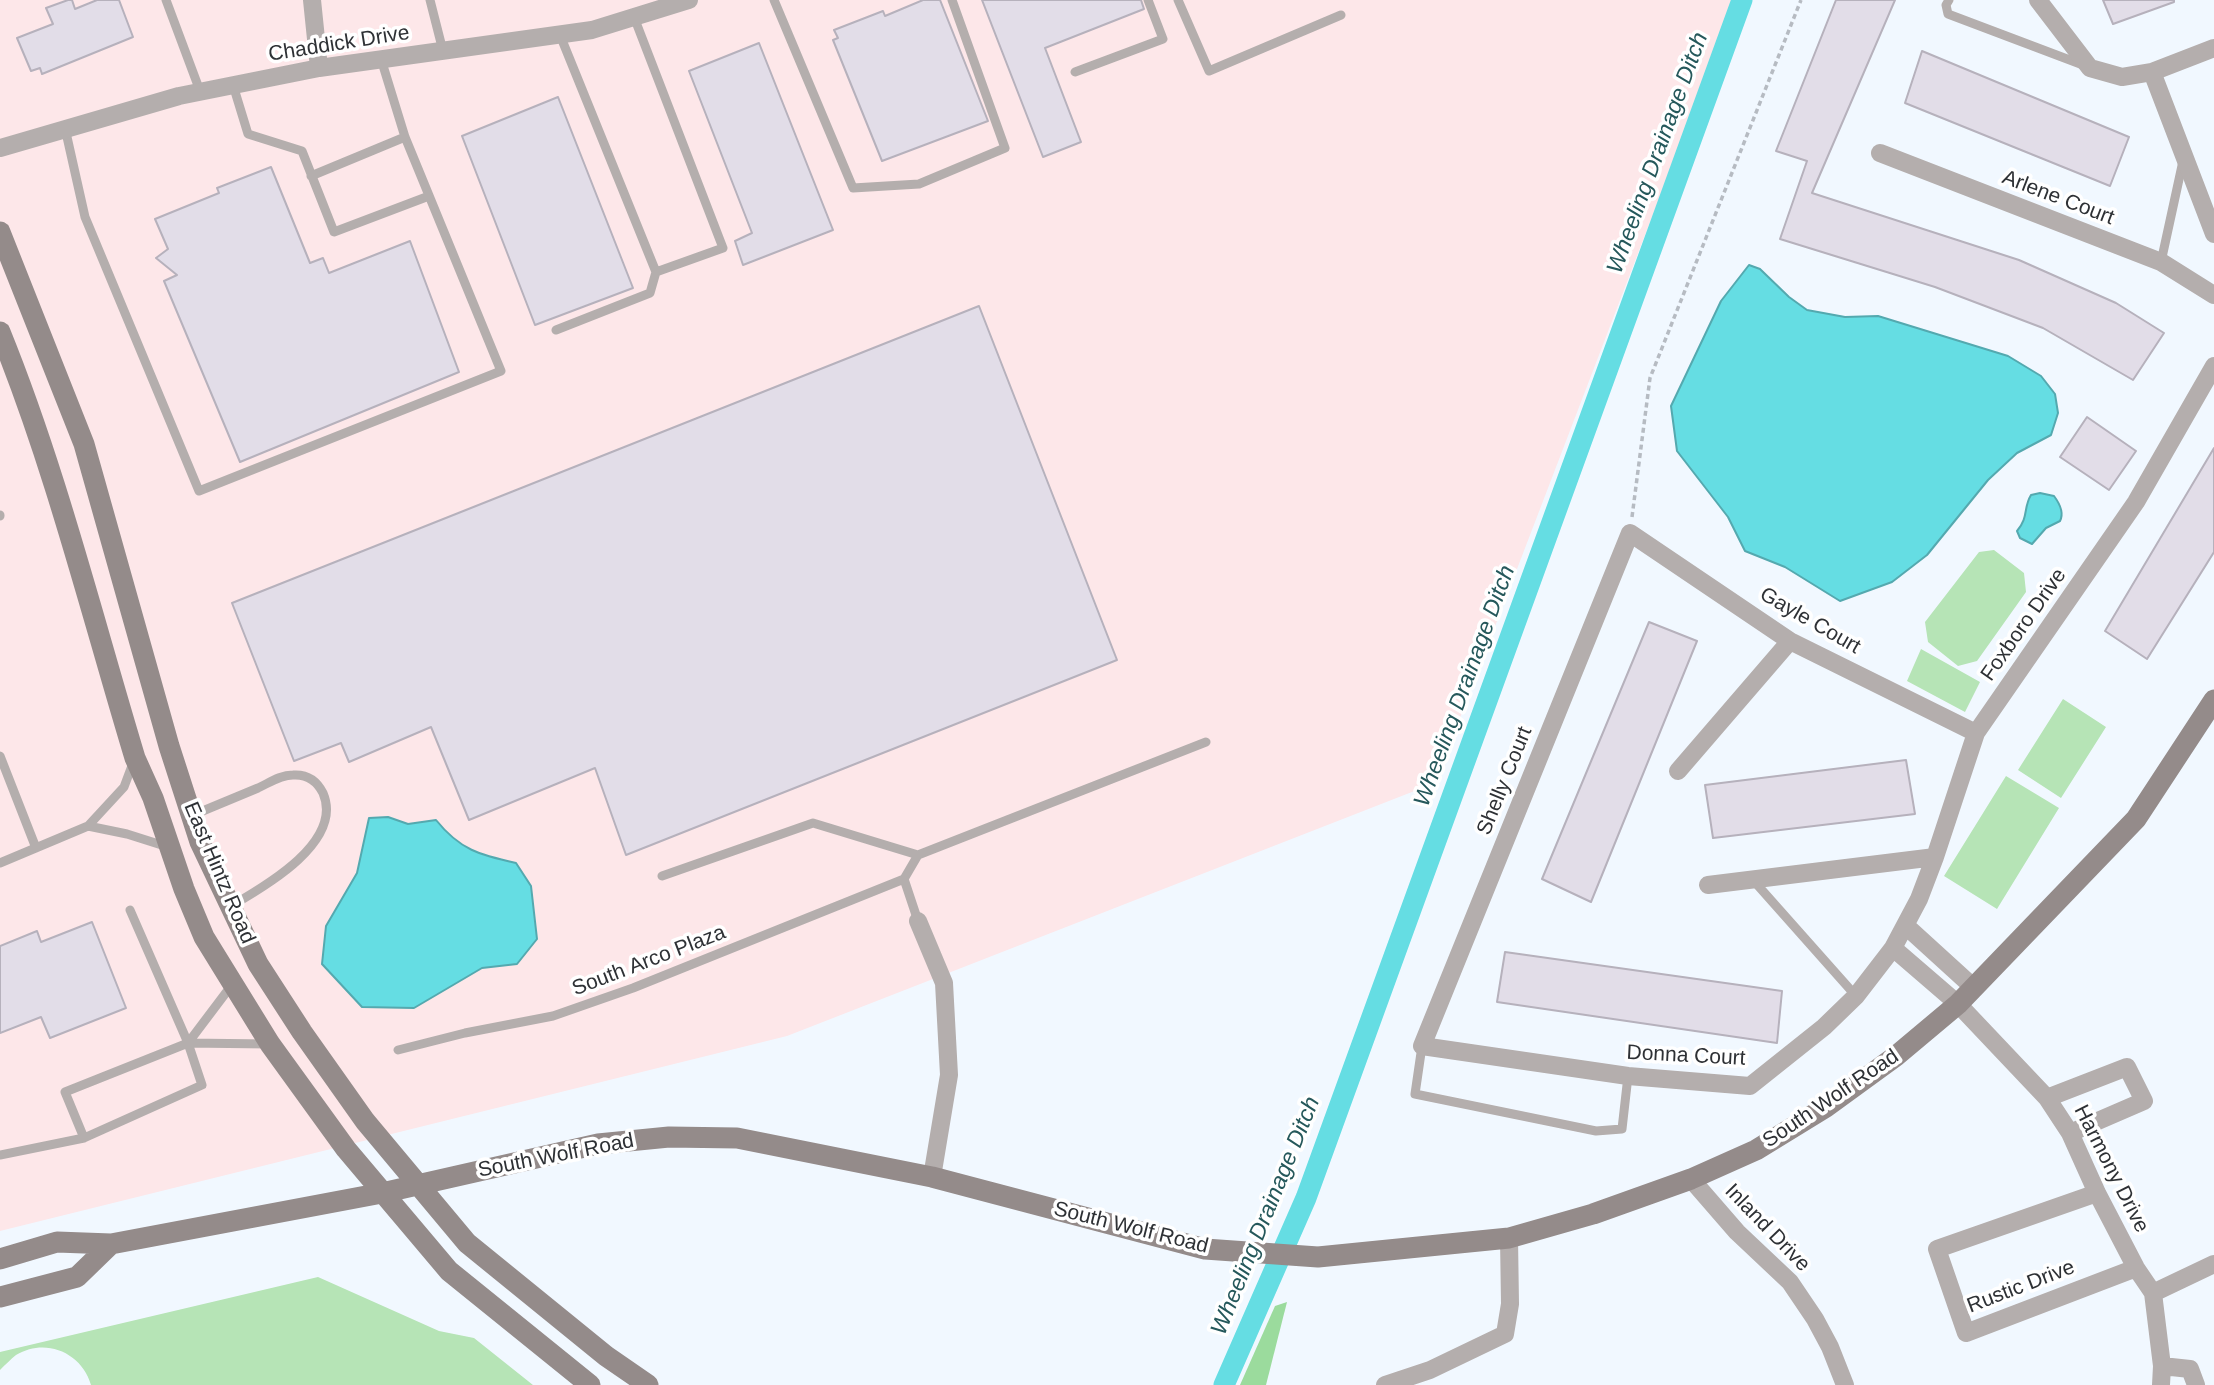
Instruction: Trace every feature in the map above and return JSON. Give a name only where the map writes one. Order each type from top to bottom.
[{"type":"main road","name":"East Hintz Road","points":[[0,232],[83,444],[169,746],[200,842],[258,964],[365,1121],[467,1243],[606,1356],[648,1385]]},
{"type":"main road","name":"East Hintz Road","points":[[0,332],[22,388],[57,496],[135,758],[153,798],[184,889],[204,937],[270,1044],[345,1149],[449,1271],[590,1385]]},
{"type":"main road","name":"South Wolf Road","points":[[0,1259],[57,1242],[111,1244],[382,1193],[598,1144],[669,1137],[737,1138],[932,1177],[1205,1249],[1318,1257],[1509,1238],[1593,1214],[1691,1180],[1756,1150],[1826,1107],[1896,1056],[1958,1004],[2136,819],[2214,700]]},
{"type":"main road","points":[[0,1297],[77,1277],[111,1244]]},
{"type":"street","points":[[312,0],[319,68]]},
{"type":"street","name":"Chaddick Drive","points":[[0,148],[200,91],[319,68],[592,30],[689,0]]},
{"type":"street","points":[[2038,0],[2090,68],[2122,77],[2152,72],[2214,48]]},
{"type":"street","points":[[2152,72],[2214,234]]},
{"type":"street","name":"Arlene Court","points":[[1880,153],[2161,262],[2214,295]]},
{"type":"street","name":"Foxboro Drive","points":[[1894,948],[1935,857],[1976,733],[2136,502],[2214,366]]},
{"type":"street","name":"Gayle Court","points":[[1630,533],[1790,641],[1976,733]]},
{"type":"street","name":"Shelly Court","points":[[1422,1046],[1630,533]]},
{"type":"street","points":[[1678,771],[1790,641]]},
{"type":"street","points":[[1708,886],[1935,857]]},
{"type":"street","points":[[918,921],[944,983],[949,1074],[932,1177]]},
{"type":"street","points":[[1906,926],[1973,987]]},
{"type":"street","points":[[1894,948],[1958,1004]]},
{"type":"street","name":"Donna Court","points":[[1422,1046],[1628,1076],[1750,1086],[1825,1027],[1856,996],[1894,948]]},
{"type":"street","name":"Harmony Drive","points":[[1958,1004],[2047,1098],[2070,1133],[2097,1193],[2136,1268],[2153,1293],[2162,1366],[2161,1385]]},
{"type":"street","points":[[2047,1098],[2127,1067],[2144,1101],[2070,1133]]},
{"type":"street","name":"Inland Drive","points":[[1691,1180],[1737,1232],[1790,1282],[1830,1347],[1845,1385]]},
{"type":"street","name":"Rustic Drive","points":[[2097,1193],[1937,1250],[1966,1333],[2136,1268]]},
{"type":"street","points":[[1385,1385],[1430,1370],[1505,1334],[1510,1304],[1509,1238]]},
{"type":"street","points":[[2153,1293],[2214,1264]]},
{"type":"street","points":[[2162,1366],[2190,1369],[2196,1385]]},
{"type":"lane","points":[[166,0],[200,91]]},
{"type":"lane","points":[[430,0],[443,51]]},
{"type":"lane","points":[[774,0],[853,188],[919,184],[1005,148],[952,0]]},
{"type":"lane","points":[[1075,72],[1163,38],[1148,0]]},
{"type":"lane","points":[[1178,0],[1209,71],[1341,15]]},
{"type":"lane","points":[[1949,0],[1946,5],[1948,14],[2090,68]]},
{"type":"lane","points":[[634,17],[723,248],[656,272]]},
{"type":"lane","points":[[556,330],[650,293],[656,272],[560,35]]},
{"type":"lane","points":[[65,128],[85,217],[199,491],[500,371],[405,137],[381,59]]},
{"type":"lane","points":[[233,85],[248,134],[302,151],[334,232],[429,196]]},
{"type":"lane","points":[[311,176],[405,137]]},
{"type":"lane","points":[[2161,262],[2185,156]]},
{"type":"lane","points":[[918,921],[904,879],[918,855],[1206,742]]},
{"type":"lane","points":[[0,756],[36,848]]},
{"type":"lane","points":[[0,863],[88,825],[124,787],[135,758]]},
{"type":"lane","points":[[191,816],[285,776],[306,776],[317,782],[324,795],[324,823],[306,852],[281,875],[231,906]]},
{"type":"lane","points":[[662,876],[813,823],[918,855]]},
{"type":"lane","points":[[88,825],[170,848]]},
{"type":"lane","name":"South Arco Plaza","points":[[398,1050],[465,1033],[553,1016],[633,988],[904,879]]},
{"type":"lane","points":[[1754,880],[1856,996]]},
{"type":"lane","points":[[0,1155],[84,1138],[202,1085],[188,1043],[130,910]]},
{"type":"lane","points":[[188,1043],[233,984]]},
{"type":"lane","points":[[84,1138],[65,1091],[188,1043],[270,1044]]},
{"type":"lane","points":[[1422,1046],[1415,1094],[1596,1132],[1622,1129],[1628,1076]]},
{"type":"path","points":[[1630,533],[1650,378],[1801,0]]},
{"type":"shaded area","points":[[0,0],[1735,0],[1435,783],[787,1036],[0,1231]]},
{"type":"green space","points":[[1994,550],[2024,573],[2026,592],[1977,661],[1958,666],[1928,642],[1925,622],[1979,552]]},
{"type":"green space","points":[[1921,649],[1980,682],[1965,712],[1907,681]]},
{"type":"green space","points":[[2063,699],[2106,727],[2061,798],[2018,770]]},
{"type":"green space","points":[[2006,776],[2059,808],[1997,909],[1944,876]]},
{"type":"green space","points":[[318,1277],[439,1331],[474,1338],[533,1385],[91,1385],[80,1364],[61,1351],[51,1348],[27,1350],[16,1355],[0,1370],[0,1352]]},
{"type":"green space","points":[[1287,1302],[1266,1385],[1240,1385],[1275,1306]]},
{"type":"water","points":[[1749,265],[1760,269],[1807,310],[1845,317],[1878,316],[2008,356],[2041,376],[2055,394],[2058,413],[2051,435],[2017,453],[1988,480],[1927,555],[1892,582],[1840,601],[1785,567],[1745,551],[1728,517],[1677,451],[1671,406],[1721,301]]},
{"type":"water","points":[[2040,493],[2054,496],[2062,515],[2060,521],[2046,528],[2032,544],[2020,538],[2017,531],[2031,495]]},
{"type":"water","points":[[388,817],[408,824],[436,820],[471,850],[516,863],[531,886],[537,939],[517,964],[482,968],[414,1008],[362,1007],[322,964],[326,926],[357,873],[369,818]]},
{"type":"building","points":[[72,0],[75,9],[97,0],[119,0],[133,37],[42,74],[40,68],[31,71],[17,38],[53,24],[46,8]]},
{"type":"building","points":[[923,0],[940,0],[988,121],[882,161],[833,40],[838,38],[834,30],[883,11],[885,16]]},
{"type":"building","points":[[982,0],[1141,0],[1144,9],[1045,48],[1081,142],[1043,157]]},
{"type":"building","points":[[1836,0],[1895,0],[1812,193],[2019,260],[2116,303],[2164,333],[2133,380],[2043,328],[1935,287],[1780,239],[1807,161],[1776,151]]},
{"type":"building","points":[[2103,0],[2174,0],[2174,2],[2113,24]]},
{"type":"building","points":[[759,43],[833,230],[743,265],[735,241],[752,233],[689,71]]},
{"type":"building","points":[[1922,51],[2129,137],[2110,186],[1905,103]]},
{"type":"building","points":[[558,97],[633,288],[535,325],[462,136]]},
{"type":"building","points":[[271,167],[310,263],[323,258],[329,273],[410,241],[459,372],[240,462],[164,281],[177,275],[156,258],[168,249],[155,219],[219,193],[217,188]]},
{"type":"building","points":[[979,306],[1117,660],[626,855],[595,768],[469,820],[431,727],[349,762],[341,743],[294,761],[232,603]]},
{"type":"building","points":[[2087,417],[2136,451],[2109,490],[2060,457]]},
{"type":"building","points":[[2214,448],[2214,552],[2147,659],[2105,631]]},
{"type":"building","points":[[1649,622],[1697,641],[1591,902],[1542,879]]},
{"type":"building","points":[[1906,760],[1915,814],[1713,838],[1705,785]]},
{"type":"building","points":[[92,922],[126,1008],[50,1038],[41,1017],[0,1033],[0,946],[37,931],[41,942]]},
{"type":"building","points":[[1505,952],[1782,991],[1777,1043],[1497,1002]]},
{"type":"waterway","name":"Wheeling Drainage Ditch","points":[[1224,1385],[1306,1198],[1742,0]]}]
